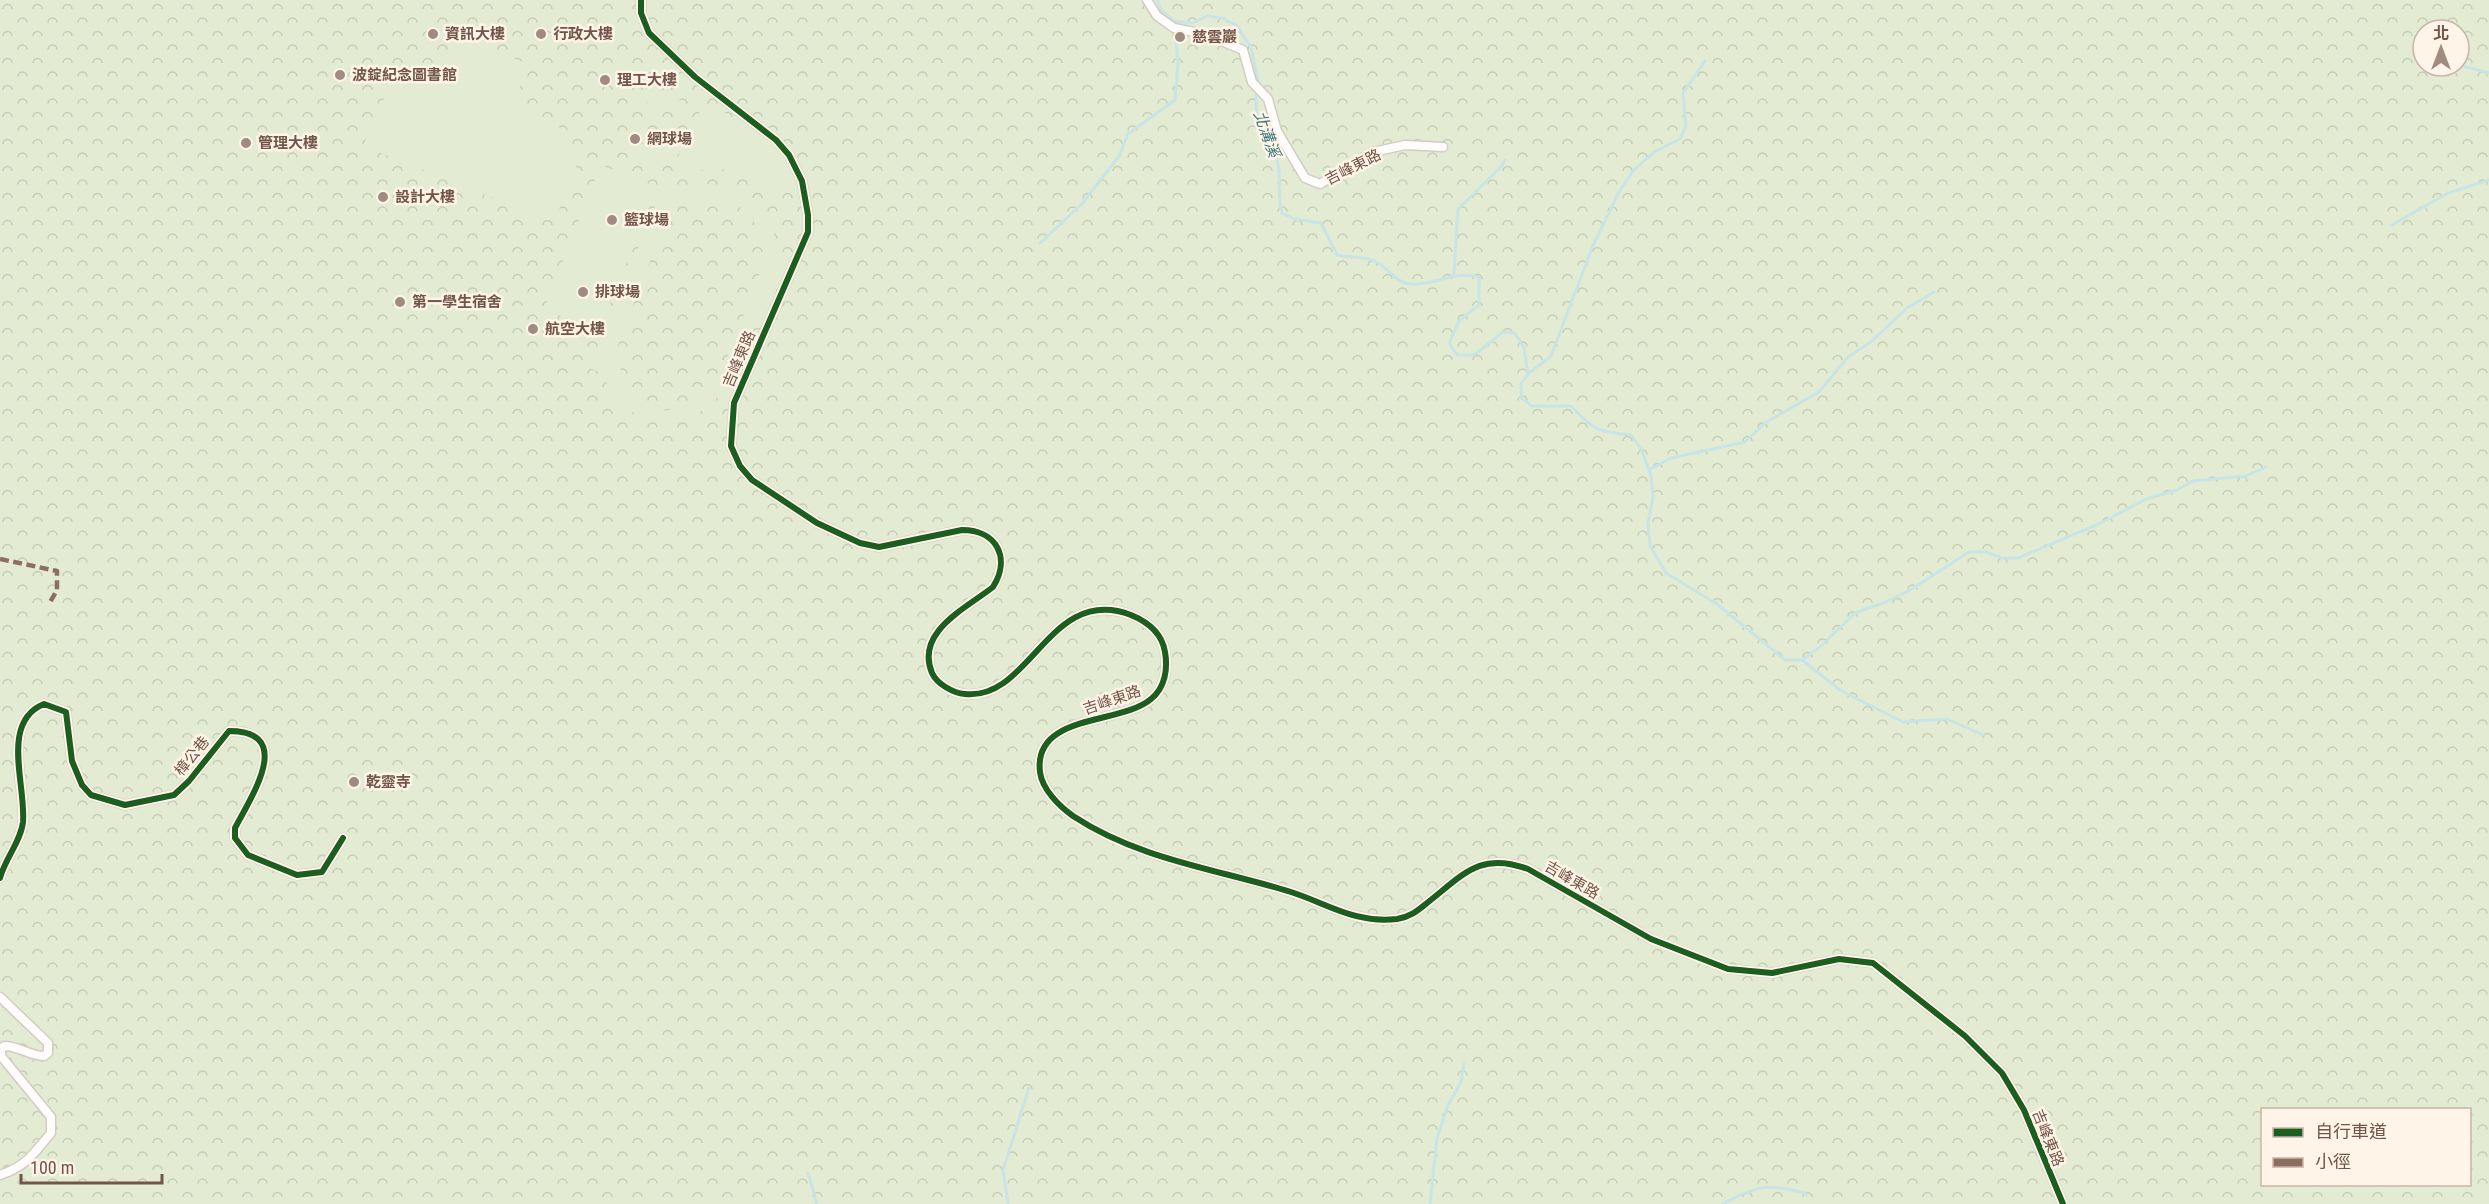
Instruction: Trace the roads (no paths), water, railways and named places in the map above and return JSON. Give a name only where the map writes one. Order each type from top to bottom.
[{"type":"street","name":"吉峰東路","points":[[641,0],[641,13],[649,33],[695,77],[776,140],[789,155],[802,182],[808,215],[808,232],[734,403],[731,446],[740,466],[753,480],[817,523],[860,543],[879,547],[962,530],[974,530],[990,537],[999,550],[1002,564],[999,577],[993,587],[934,634],[928,647],[928,661],[934,678],[946,688],[962,694],[984,694],[996,688],[1020,668],[1060,627],[1091,610],[1128,614],[1143,621],[1159,634],[1165,651],[1165,671],[1162,688],[1150,701],[1066,728],[1051,738],[1042,751],[1039,768],[1042,785],[1066,812],[1094,830],[1156,855],[1291,892],[1362,919],[1396,919],[1411,916],[1479,865],[1485,862],[1510,862],[1528,869],[1652,939],[1728,969],[1772,973],[1839,959],[1873,963],[1965,1036],[2002,1073],[2024,1110],[2063,1204]]},
{"type":"street","name":"吉峰東路","points":[[1147,0],[1157,16],[1177,29],[1205,34],[1243,50],[1252,82],[1268,99],[1276,130],[1305,178],[1320,184],[1373,152],[1405,145],[1443,147]]},
{"type":"street","name":"樟公巷","points":[[0,878],[4,862],[20,835],[23,822],[17,751],[20,724],[26,714],[45,704],[66,712],[72,761],[81,785],[91,795],[124,805],[174,795],[189,782],[229,731],[242,731],[254,735],[263,745],[266,758],[263,771],[235,828],[235,838],[248,855],[297,875],[309,875],[322,872],[343,838]]},
{"type":"street","points":[[0,997],[48,1043],[48,1053],[45,1056],[38,1056],[11,1046],[4,1046],[2,1056],[51,1117],[51,1133],[30,1157],[19,1169],[0,1175]]},
{"type":"waterway","name":"北溝溪","points":[[1157,0],[1161,10],[1174,21],[1193,23],[1207,16],[1222,18],[1236,25],[1251,47],[1259,85]]},
{"type":"waterway","points":[[1040,243],[1081,205],[1119,156],[1128,134],[1175,100],[1178,63],[1175,29]]},
{"type":"waterway","points":[[1528,374],[1551,356],[1592,248],[1619,192],[1633,171],[1654,152],[1680,139],[1686,126],[1683,93],[1705,61]]},
{"type":"waterway","points":[[2471,68],[2489,73]]},
{"type":"waterway","points":[[1257,92],[1258,117],[1278,164],[1282,213],[1294,219],[1321,223],[1337,255],[1375,261],[1405,283],[1427,283],[1461,275],[1479,277],[1479,305],[1459,321],[1449,343],[1457,355],[1474,355],[1503,332],[1515,333],[1524,348],[1528,374],[1521,384],[1521,398],[1532,406],[1571,406],[1591,425],[1603,431],[1631,435],[1641,449],[1651,475],[1653,497],[1648,524],[1650,546],[1666,573],[1717,604],[1785,660],[1802,660],[1821,646],[1855,613],[1886,602],[1912,589],[1969,552],[1986,552],[2002,558],[2018,558],[2101,523],[2146,499],[2177,490],[2193,481],[2246,476],[2266,467]]},
{"type":"waterway","points":[[1454,275],[1458,209],[1500,168],[1505,160]]},
{"type":"waterway","points":[[2392,225],[2448,193],[2489,180]]},
{"type":"waterway","points":[[1649,470],[1671,458],[1745,442],[1765,423],[1819,392],[1848,357],[1872,341],[1907,308],[1934,292]]},
{"type":"waterway","points":[[1802,660],[1840,690],[1903,722],[1947,719],[1983,735]]},
{"type":"waterway","points":[[1430,1204],[1437,1138],[1448,1105],[1461,1082],[1464,1064]]},
{"type":"waterway","points":[[1008,1204],[1003,1170],[1029,1088]]},
{"type":"waterway","points":[[808,1173],[817,1204]]},
{"type":"waterway","points":[[1723,1204],[1745,1193],[1764,1188],[1783,1188],[1807,1194]]},
{"type":"place","name":"資訊大樓","points":[[433,34]]},
{"type":"place","name":"行政大樓","points":[[541,34]]},
{"type":"place","name":"慈雲巖","points":[[1180,37]]},
{"type":"place","name":"波錠紀念圖書館","points":[[340,75]]},
{"type":"place","name":"理工大樓","points":[[605,80]]},
{"type":"place","name":"網球場","points":[[635,139]]},
{"type":"place","name":"管理大樓","points":[[246,143]]},
{"type":"place","name":"設計大樓","points":[[383,197]]},
{"type":"place","name":"籃球場","points":[[612,220]]},
{"type":"place","name":"排球場","points":[[583,292]]},
{"type":"place","name":"第一學生宿舍","points":[[400,302]]},
{"type":"place","name":"航空大樓","points":[[533,329]]},
{"type":"place","name":"乾靈寺","points":[[354,782]]}]
